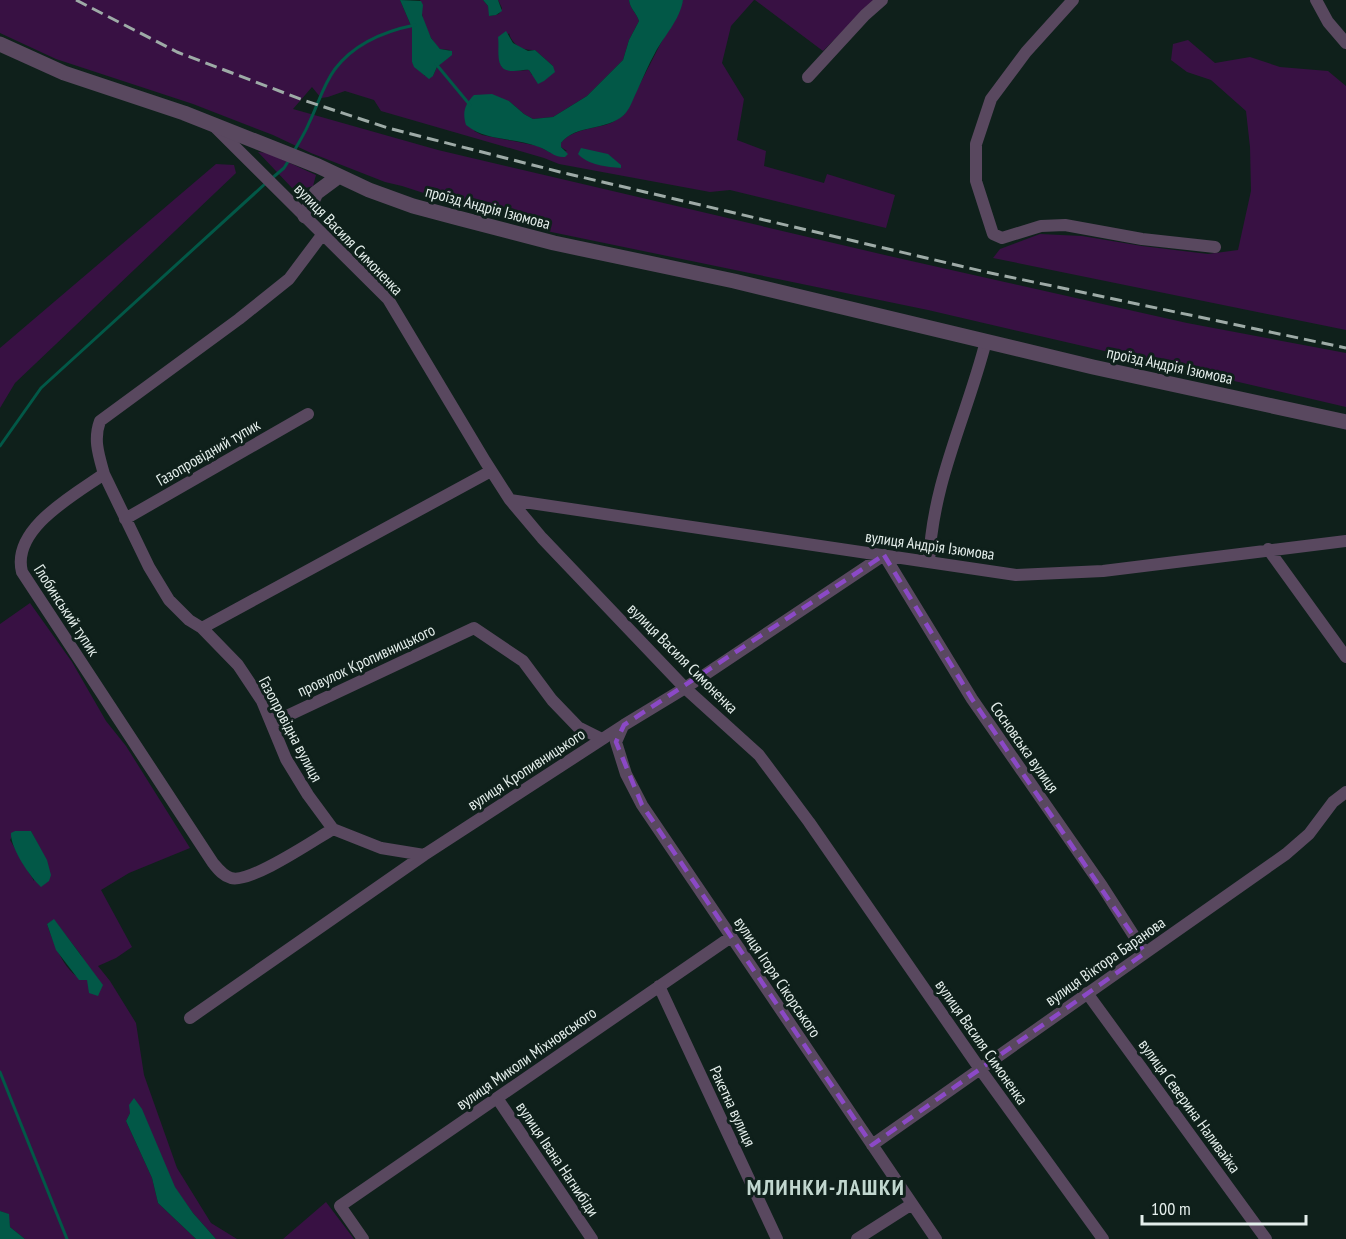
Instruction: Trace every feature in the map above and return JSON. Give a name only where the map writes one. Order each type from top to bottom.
[{"type":"street","points":[[808,77],[865,15],[882,0]]},
{"type":"street","points":[[1073,0],[1026,51],[991,99],[976,144],[976,181],[993,234],[1002,238],[1041,226],[1065,225],[1142,239],[1215,247]]},
{"type":"street","points":[[1316,0],[1328,22],[1346,44]]},
{"type":"street","name":"проїзд Андрія Ізюмова","points":[[0,44],[64,73],[184,113],[413,206],[554,243],[734,281],[1093,368],[1346,422]]},
{"type":"street","name":"вулиця Василя Симоненка","points":[[213,125],[388,299],[491,471],[510,500],[542,538],[685,688],[759,755],[809,822],[980,1069],[1103,1239]]},
{"type":"street","points":[[305,216],[316,193],[339,176]]},
{"type":"street","points":[[104,474],[96,434],[100,421],[239,319],[289,279],[322,235]]},
{"type":"street","points":[[929,562],[938,490],[978,372],[986,341]]},
{"type":"street","name":"Газопровідний тупик","points":[[125,519],[308,414]]},
{"type":"street","points":[[202,628],[491,471]]},
{"type":"street","name":"Газопровідна вулиця","points":[[104,474],[149,567],[170,600],[189,620],[202,628],[238,665],[262,701],[286,759],[308,795],[333,829]]},
{"type":"street","name":"Глобинський тупик","points":[[104,474],[57,506],[42,520],[28,538],[20,554],[22,572],[213,863],[223,874],[233,879],[243,878],[265,869],[333,829]]},
{"type":"street","name":"вулиця Андрія Ізюмова","points":[[510,500],[1016,575],[1103,571],[1346,541]]},
{"type":"street","points":[[1268,549],[1346,657]]},
{"type":"street","name":"вулиця Кропивницького","points":[[190,1018],[424,855],[685,688],[884,555]]},
{"type":"street","name":"Сосновська вулиця","points":[[884,555],[972,699],[1102,886],[1145,953]]},
{"type":"street","name":"провулок Кропивницького","points":[[272,723],[474,628],[524,662],[552,700],[578,727],[602,739]]},
{"type":"street","name":"вулиця Ігоря Сікорського","points":[[624,725],[616,742],[626,774],[642,805],[936,1239]]},
{"type":"street","name":"вулиця Віктора Баранова","points":[[872,1145],[1286,854],[1309,834],[1333,802],[1346,792]]},
{"type":"street","points":[[333,829],[381,848],[424,855]]},
{"type":"street","name":"вулиця Миколи Міхновського","points":[[363,1239],[340,1206],[731,937]]},
{"type":"street","name":"Ракетна вулиця","points":[[659,986],[777,1239]]},
{"type":"street","name":"вулиця Северина Наливайка","points":[[1088,993],[1266,1239]]},
{"type":"street","name":"вулиця Івана Нагнибіди","points":[[497,1098],[592,1239]]},
{"type":"street","points":[[857,1239],[912,1204]]},
{"type":"highlighted area","points":[[884,555],[972,699],[1145,953],[872,1145],[642,805],[616,742],[624,725]]},
{"type":"shaded area","points":[[0,0],[400,0],[412,28],[412,62],[425,76],[433,76],[450,50],[440,49],[431,38],[423,19],[420,0],[483,0],[488,6],[490,16],[499,14],[502,8],[498,0],[629,0],[639,21],[629,40],[623,60],[587,96],[553,117],[533,119],[509,101],[474,131],[482,135],[538,146],[551,153],[567,151],[561,147],[561,143],[572,134],[611,123],[624,115],[683,0],[754,0],[731,26],[722,63],[744,99],[737,140],[766,151],[764,166],[824,183],[827,174],[895,195],[886,228],[730,190],[710,192],[559,164],[381,111],[374,100],[345,91],[321,98],[312,87],[293,109],[438,150],[889,256],[1187,323],[1346,353],[1346,407],[928,310],[532,228],[385,182],[193,104],[56,59],[0,33]],"holes":[[[509,33],[519,46],[535,50],[553,66],[532,75],[529,70],[515,71],[502,67],[499,57],[500,49]]]},
{"type":"shaded area","points":[[400,0],[421,1],[422,15],[431,38],[440,49],[452,51],[452,55],[437,67],[429,79],[414,67],[412,62],[412,28]]},
{"type":"shaded area","points":[[483,0],[498,0],[502,11],[489,16],[488,6]]},
{"type":"shaded area","points":[[629,0],[683,0],[675,21],[652,58],[624,115],[617,120],[567,137],[561,143],[561,147],[568,154],[565,157],[530,144],[492,137],[466,125],[465,108],[474,95],[492,94],[509,101],[533,119],[553,117],[587,96],[623,60],[629,40],[639,21]]},
{"type":"shaded area","points":[[755,0],[874,0],[823,51]]},
{"type":"shaded area","points":[[506,31],[513,43],[528,51],[535,50],[553,66],[555,72],[538,84],[529,70],[514,71],[503,68],[499,59],[498,37]]},
{"type":"shaded area","points":[[1188,40],[1215,63],[1250,57],[1280,67],[1328,71],[1346,86],[1346,330],[993,258],[1000,249],[1040,234],[1082,236],[1208,254],[1238,250],[1251,191],[1246,111],[1211,80],[1187,72],[1171,60],[1173,44]]},
{"type":"shaded area","points":[[581,148],[608,154],[621,165],[621,168],[587,161],[578,154]]},
{"type":"shaded area","points":[[258,152],[268,153],[316,175],[313,186],[302,189],[292,188]]},
{"type":"shaded area","points":[[216,164],[234,165],[236,173],[15,383],[0,408],[0,348]]},
{"type":"shaded area","points":[[30,603],[72,662],[106,721],[126,746],[190,848],[129,873],[101,890],[132,947],[98,966],[136,1023],[144,1075],[177,1168],[211,1223],[237,1239],[216,1239],[193,1213],[174,1187],[158,1150],[130,1113],[126,1121],[152,1178],[158,1203],[196,1239],[25,1239],[10,1227],[8,1214],[0,1211],[0,624]],"holes":[[[15,831],[31,831],[40,849],[34,881],[10,840]],[[54,920],[81,955],[98,996],[87,980],[73,973],[61,958],[47,924]]]},
{"type":"shaded area","points":[[31,831],[47,860],[51,875],[49,881],[41,887],[17,854],[11,833]]},
{"type":"shaded area","points":[[54,919],[103,985],[98,996],[89,993],[87,980],[79,980],[56,950],[47,924]]},
{"type":"shaded area","points":[[134,1098],[142,1109],[175,1187],[193,1213],[216,1239],[196,1239],[158,1203],[152,1178],[126,1121],[130,1113],[129,1105]]},
{"type":"shaded area","points":[[326,1202],[354,1239],[283,1239]]},
{"type":"shaded area","points":[[0,1211],[9,1214],[10,1227],[25,1239],[0,1239]]},
{"type":"waterway","points":[[294,151],[327,82],[343,60],[351,52],[371,40],[415,25]]},
{"type":"waterway","points":[[436,64],[470,105]]},
{"type":"waterway","points":[[271,179],[284,168],[289,160]]},
{"type":"waterway","points":[[0,446],[41,388],[266,183]]},
{"type":"waterway","points":[[0,1072],[67,1239]]},
{"type":"railway","points":[[76,0],[177,52],[303,100],[388,128],[560,172],[986,272],[1346,348]]},
{"type":"district","name":"МЛИНКИ-ЛАШКИ","points":[[826,1187]]}]
